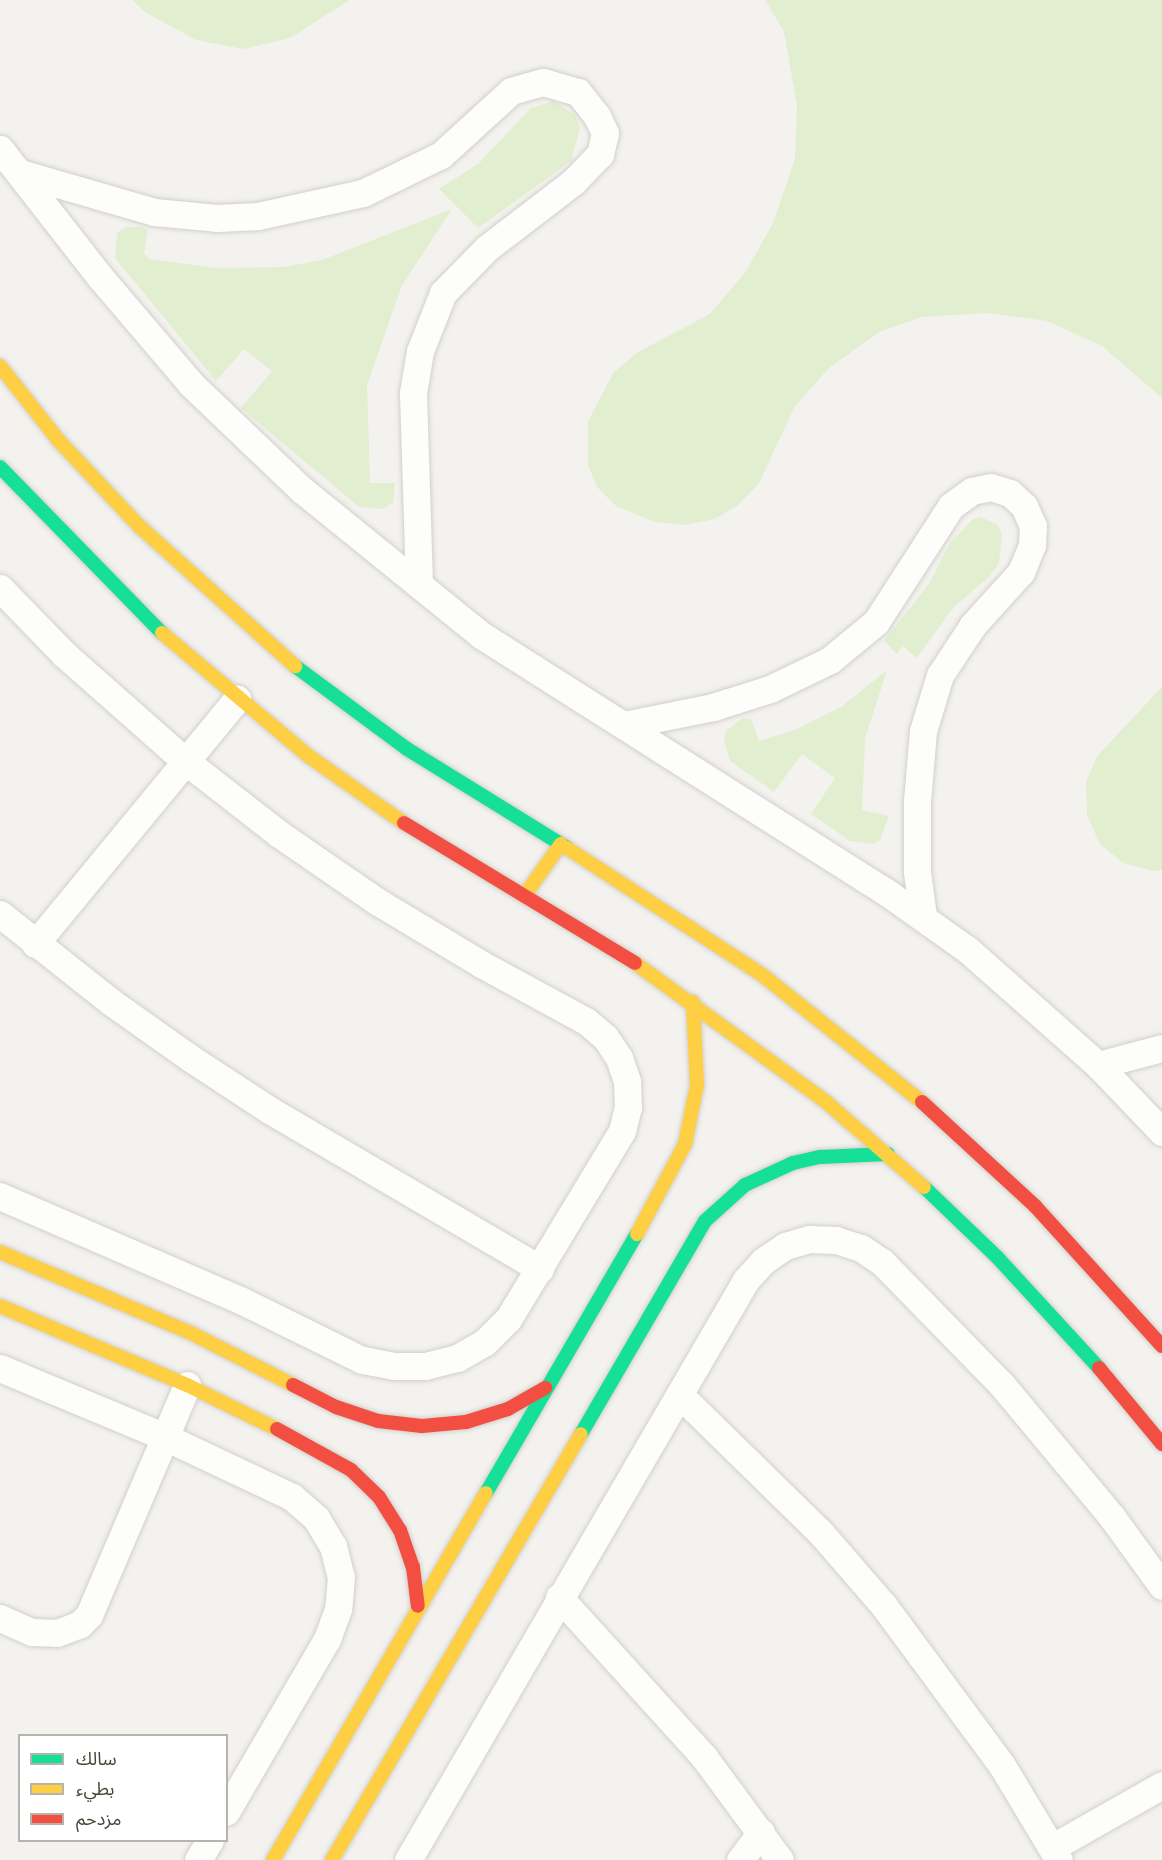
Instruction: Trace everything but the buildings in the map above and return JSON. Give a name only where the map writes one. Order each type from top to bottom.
[{"type":"street","points":[[20,173],[154,212],[217,218],[258,216],[363,193],[441,155],[511,91],[543,82],[578,92],[597,116],[604,132],[600,154],[573,182],[487,248],[443,293],[420,351],[413,393],[419,585]]},
{"type":"street","points":[[0,149],[100,277],[191,384],[302,490],[481,635],[923,916],[968,950],[1098,1065],[1162,1132]]},
{"type":"street","points":[[0,366],[67,450],[139,526],[224,606],[314,681],[407,749],[561,844],[752,967],[856,1046],[948,1124],[1035,1206],[1162,1346]]},
{"type":"street","points":[[0,467],[155,627],[237,699],[386,812],[693,1002],[769,1057],[888,1154],[1049,1311],[1162,1444]]},
{"type":"street","points":[[624,725],[742,698],[830,660],[876,622],[951,506],[972,491],[991,487],[1010,493],[1024,506],[1033,526],[1032,545],[1021,572],[973,625],[940,675],[923,731],[918,801],[918,872],[923,916]]},
{"type":"street","points":[[0,588],[64,654],[184,760],[279,834],[378,902],[481,964],[586,1021],[605,1037],[619,1058],[627,1082],[628,1107],[622,1131],[508,1320],[485,1342],[457,1358],[426,1366],[394,1366],[362,1360],[240,1300],[0,1196]]},
{"type":"street","points":[[35,944],[184,760],[237,699]]},
{"type":"street","points":[[524,896],[561,844]]},
{"type":"street","points":[[0,914],[35,944],[190,1058],[270,1111],[540,1269]]},
{"type":"street","points":[[273,1860],[418,1606],[673,1172],[685,1144],[697,1084],[693,1002]]},
{"type":"street","points":[[1098,1065],[1162,1048]]},
{"type":"street","points":[[332,1860],[705,1221],[745,1185],[785,1166],[820,1157],[888,1154]]},
{"type":"street","points":[[408,1860],[559,1597],[746,1280],[763,1261],[785,1246],[810,1239],[836,1240],[861,1248],[882,1262],[1002,1385],[1105,1509],[1162,1586]]},
{"type":"street","points":[[0,1252],[191,1333],[336,1407],[378,1421],[422,1426],[466,1422],[508,1409],[546,1387]]},
{"type":"street","points":[[0,1306],[187,1385],[318,1449],[351,1470],[379,1497],[400,1530],[413,1567],[418,1606]]},
{"type":"street","points":[[0,1368],[165,1437],[291,1497],[316,1518],[333,1546],[341,1577],[338,1609],[327,1639],[228,1809]]},
{"type":"street","points":[[0,1618],[45,1634],[69,1630],[89,1615],[187,1385]]},
{"type":"street","points":[[680,1395],[797,1508],[884,1606],[994,1755],[1056,1854],[1162,1785]]},
{"type":"street","points":[[1148,1425],[1162,1413]]},
{"type":"street","points":[[559,1597],[643,1686],[780,1860]]},
{"type":"street","points":[[740,1860],[760,1832]]},
{"type":"street","points":[[198,1860],[209,1842]]},
{"type":"green space","points":[[132,0],[350,0],[290,38],[243,49],[196,40],[145,12]]},
{"type":"green space","points":[[765,0],[1162,0],[1162,398],[1102,346],[1047,321],[987,313],[922,317],[879,332],[829,368],[795,406],[759,483],[738,505],[715,519],[685,525],[655,522],[616,506],[597,487],[588,465],[588,421],[614,372],[638,352],[710,314],[747,270],[773,223],[795,159],[797,105],[784,32]]},
{"type":"green space","points":[[553,101],[575,115],[580,128],[571,161],[478,228],[439,189],[479,163],[531,108]]},
{"type":"green space","points":[[452,209],[402,285],[367,385],[370,483],[395,483],[393,503],[382,509],[359,507],[241,408],[272,371],[244,349],[216,381],[115,258],[117,233],[126,227],[142,227],[148,230],[144,253],[149,259],[216,268],[283,267],[322,260]]},
{"type":"green space","points":[[981,517],[998,525],[1002,535],[999,563],[990,576],[952,609],[917,658],[903,646],[897,654],[884,641],[929,584],[950,543],[973,519]]},
{"type":"green space","points":[[887,670],[865,739],[862,810],[889,816],[880,840],[872,844],[850,841],[811,814],[835,778],[802,754],[774,792],[730,761],[724,741],[726,731],[743,718],[751,719],[759,741],[795,730],[841,707]]},
{"type":"green space","points":[[1162,687],[1162,870],[1153,871],[1123,863],[1100,844],[1087,815],[1086,781],[1098,755]]},
{"type":"traffic: fast","points":[[0,467],[162,633]]},
{"type":"traffic: fast","points":[[295,666],[407,749],[567,848]]},
{"type":"traffic: fast","points":[[581,1434],[705,1221],[745,1185],[793,1163],[820,1157],[888,1154]]},
{"type":"traffic: fast","points":[[924,1187],[997,1257],[1099,1368]]},
{"type":"traffic: fast","points":[[486,1493],[637,1234]]},
{"type":"traffic: slow","points":[[0,366],[59,441],[139,526],[295,666]]},
{"type":"traffic: slow","points":[[162,633],[310,757],[404,823]]},
{"type":"traffic: slow","points":[[524,896],[561,844]]},
{"type":"traffic: slow","points":[[567,848],[761,974],[922,1102]]},
{"type":"traffic: slow","points":[[635,963],[825,1101],[924,1187]]},
{"type":"traffic: slow","points":[[637,1234],[685,1144],[697,1085],[693,1002]]},
{"type":"traffic: slow","points":[[0,1252],[191,1333],[293,1385]]},
{"type":"traffic: slow","points":[[0,1306],[187,1385],[277,1429]]},
{"type":"traffic: slow","points":[[332,1860],[581,1434]]},
{"type":"traffic: slow","points":[[273,1860],[486,1493]]},
{"type":"traffic: jam","points":[[404,823],[635,963]]},
{"type":"traffic: jam","points":[[922,1102],[1035,1206],[1162,1346]]},
{"type":"traffic: jam","points":[[1099,1368],[1162,1444]]},
{"type":"traffic: jam","points":[[293,1385],[336,1407],[378,1421],[422,1426],[466,1422],[508,1409],[545,1388]]},
{"type":"traffic: jam","points":[[277,1429],[351,1470],[379,1497],[400,1530],[413,1567],[418,1606]]}]
